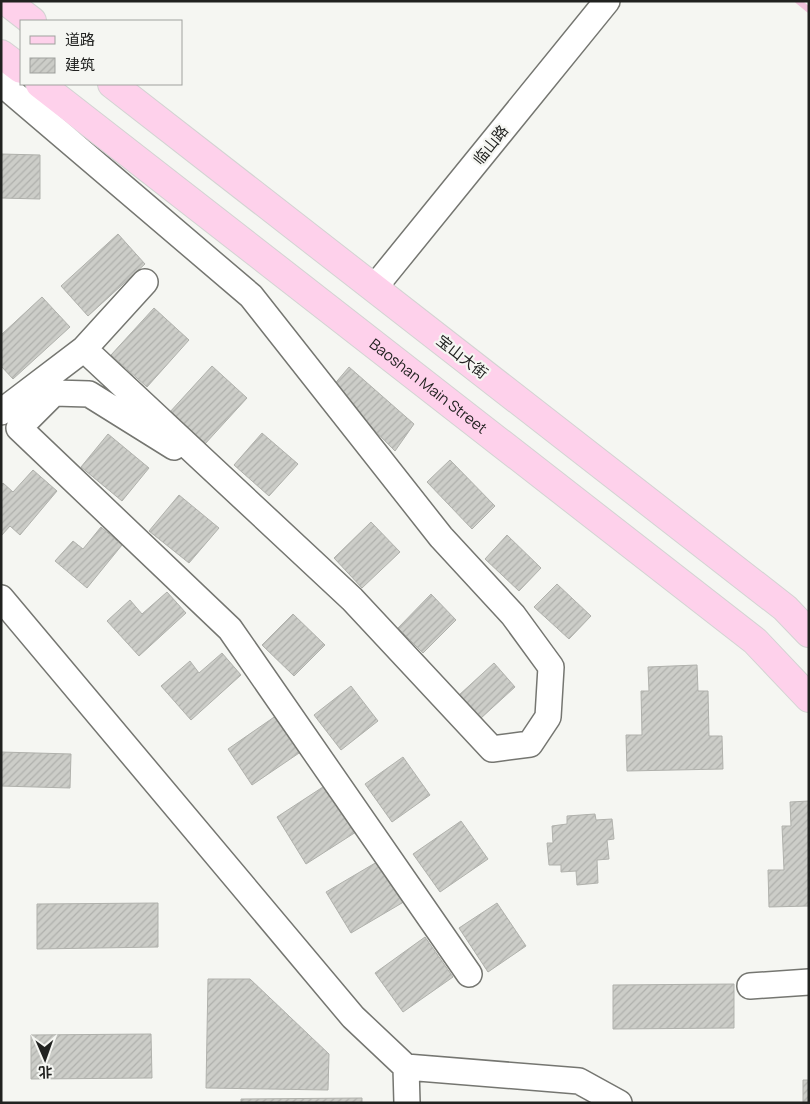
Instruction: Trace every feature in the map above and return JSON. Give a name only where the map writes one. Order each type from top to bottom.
[{"type":"main road","points":[[6,1],[31,20]]},
{"type":"main road","points":[[1,54],[20,68]]},
{"type":"main road","name":"Baoshan Main Street","points":[[41,85],[755,641],[809,698]]},
{"type":"main road","name":"宝山大街","points":[[113,85],[785,608],[809,633]]},
{"type":"street","name":"临山路","points":[[374,288],[608,1]]},
{"type":"street","points":[[1,83],[250,296],[441,537],[513,615],[550,667],[548,717],[530,744],[492,749],[352,599],[84,349]]},
{"type":"street","points":[[1,412],[84,349],[145,282]]},
{"type":"street","points":[[225,479],[89,394],[54,394],[19,428],[230,629],[469,974]]},
{"type":"street","points":[[1,598],[353,1017],[406,1067],[579,1092],[618,1103]]},
{"type":"street","points":[[750,986],[809,982]]},
{"type":"street","points":[[406,1067],[406,1103]]},
{"type":"building","points":[[1,154],[40,155],[40,199],[1,198]]},
{"type":"building","points":[[118,234],[145,264],[88,316],[61,286]]},
{"type":"building","points":[[42,297],[70,327],[13,379],[1,366],[1,335]]},
{"type":"building","points":[[154,308],[189,340],[147,387],[111,355]]},
{"type":"building","points":[[212,366],[247,398],[204,445],[169,413]]},
{"type":"building","points":[[349,367],[414,424],[395,451],[332,387]]},
{"type":"building","points":[[262,433],[298,464],[269,496],[234,465]]},
{"type":"building","points":[[108,434],[149,468],[122,501],[81,467]]},
{"type":"building","points":[[450,460],[495,506],[472,529],[427,482]]},
{"type":"building","points":[[33,470],[57,491],[20,535],[10,526],[1,536],[1,485],[3,483],[13,492]]},
{"type":"building","points":[[179,495],[219,528],[189,563],[149,531]]},
{"type":"building","points":[[371,522],[400,552],[362,588],[334,558]]},
{"type":"building","points":[[101,527],[122,545],[87,588],[55,561],[73,541],[83,549]]},
{"type":"building","points":[[507,535],[541,568],[519,591],[485,559]]},
{"type":"building","points":[[557,584],[591,616],[569,639],[534,607]]},
{"type":"building","points":[[167,592],[186,613],[139,656],[107,621],[130,600],[142,614]]},
{"type":"building","points":[[431,594],[456,620],[423,653],[398,628]]},
{"type":"building","points":[[293,614],[325,645],[294,676],[262,645]]},
{"type":"building","points":[[222,653],[241,675],[191,720],[161,686],[190,661],[199,673]]},
{"type":"building","points":[[494,663],[515,687],[480,719],[458,696]]},
{"type":"building","points":[[697,665],[698,691],[708,691],[709,736],[722,736],[723,769],[627,771],[626,735],[642,735],[641,691],[649,691],[648,667]]},
{"type":"building","points":[[351,686],[378,721],[341,750],[314,715]]},
{"type":"building","points":[[280,713],[305,749],[252,785],[228,749]]},
{"type":"building","points":[[1,752],[71,754],[70,788],[1,786]]},
{"type":"building","points":[[403,757],[430,795],[392,822],[365,784]]},
{"type":"building","points":[[326,785],[356,832],[306,864],[277,817]]},
{"type":"building","points":[[809,801],[809,906],[769,907],[768,870],[784,870],[782,826],[791,826],[790,802]]},
{"type":"building","points":[[595,814],[596,820],[612,819],[614,839],[607,840],[609,859],[597,860],[598,883],[577,885],[576,871],[561,872],[561,865],[549,865],[547,843],[553,843],[552,826],[567,824],[567,816]]},
{"type":"building","points":[[461,821],[488,859],[440,892],[413,854]]},
{"type":"building","points":[[382,859],[407,900],[351,933],[326,892]]},
{"type":"building","points":[[158,903],[158,947],[37,949],[37,904]]},
{"type":"building","points":[[497,903],[526,946],[488,972],[459,928]]},
{"type":"building","points":[[425,937],[453,977],[403,1012],[375,973]]},
{"type":"building","points":[[208,979],[250,979],[329,1054],[328,1090],[206,1088]]},
{"type":"building","points":[[734,984],[734,1028],[613,1029],[613,985]]},
{"type":"building","points":[[151,1034],[152,1078],[31,1079],[31,1035]]},
{"type":"building","points":[[803,1080],[809,1080],[809,1103],[803,1103]]},
{"type":"building","points":[[362,1098],[362,1103],[241,1103],[241,1099]]},
{"type":"waterway","points":[[798,1],[809,10]]}]
